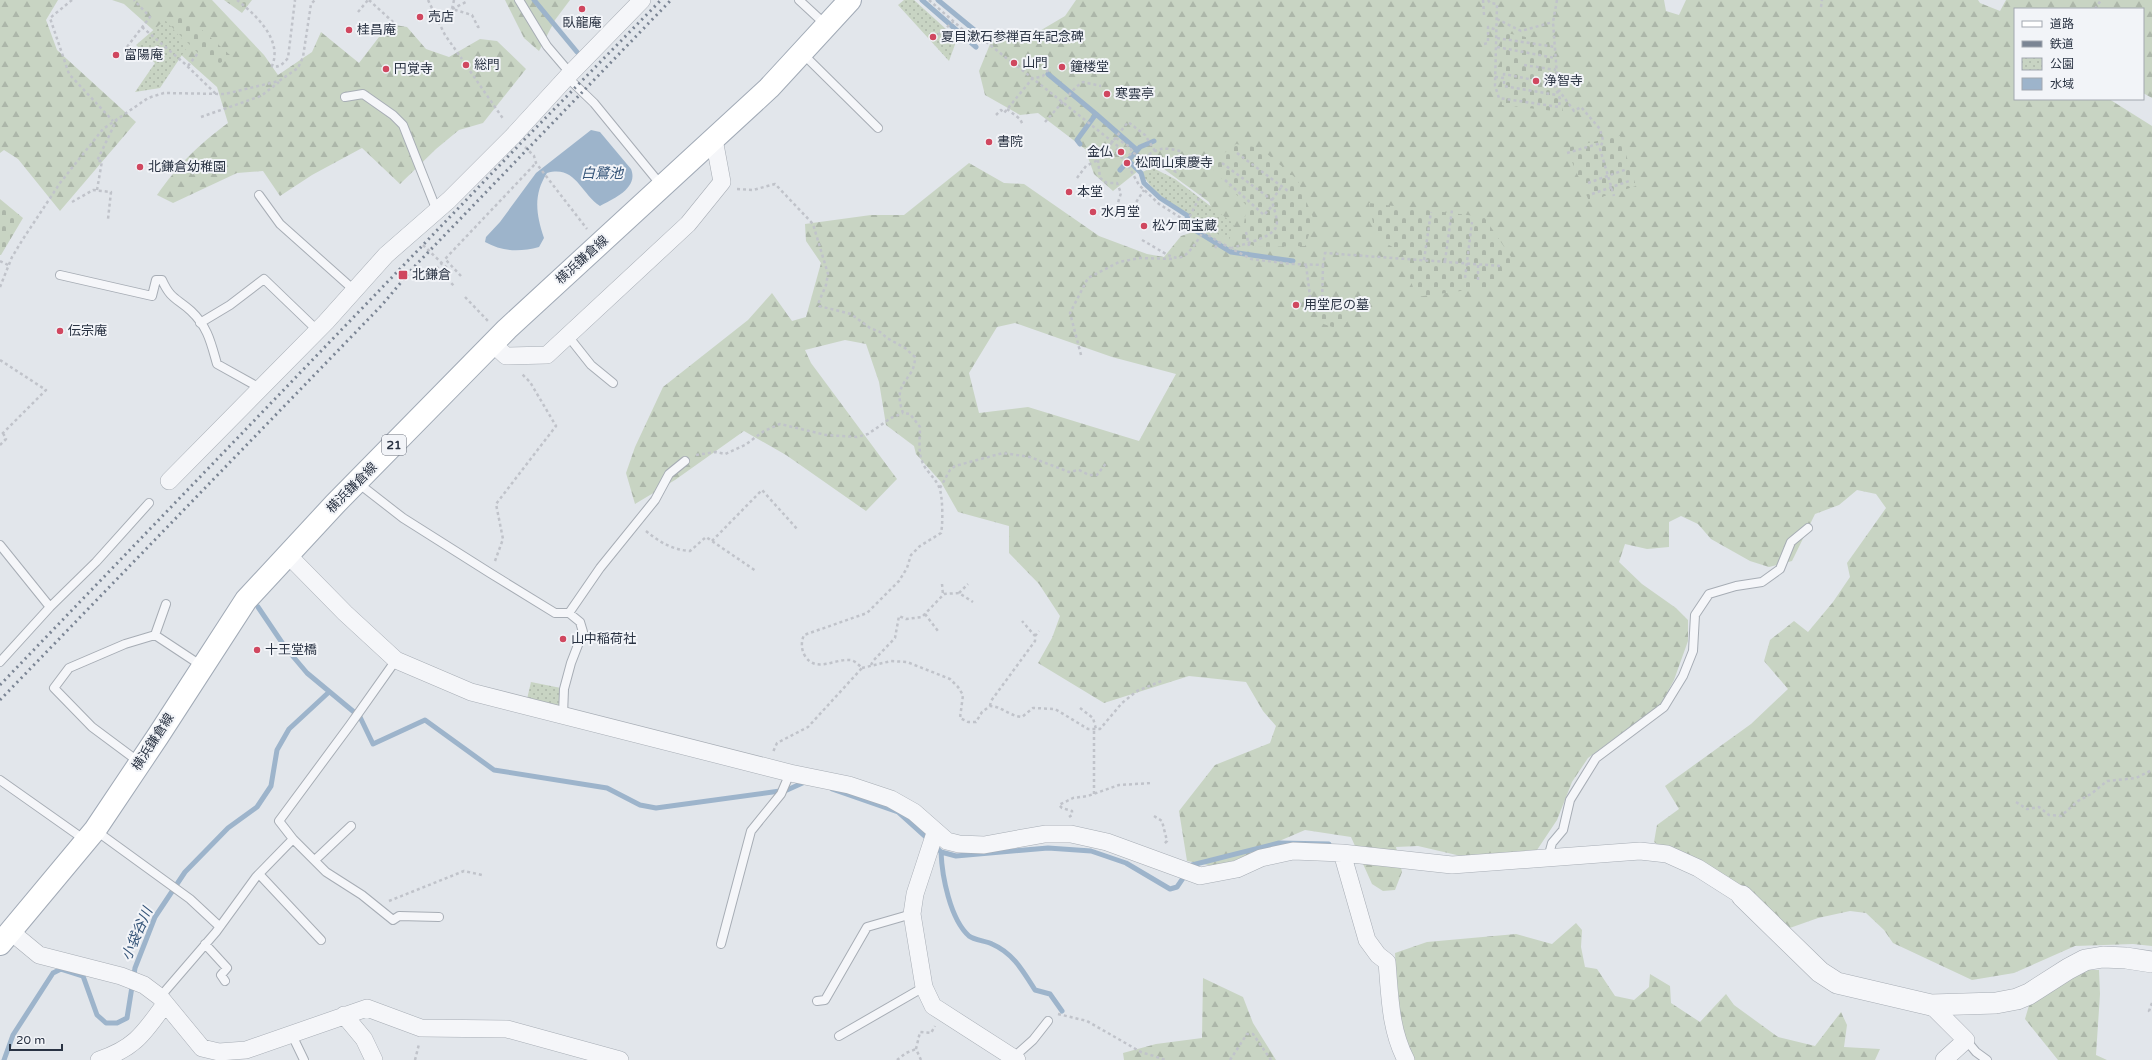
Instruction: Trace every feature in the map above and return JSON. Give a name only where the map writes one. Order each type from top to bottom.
[{"type":"main road","name":"横浜鎌倉線","points":[[5,937],[90,835],[140,763],[246,600],[358,482],[497,342],[662,186],[770,88],[850,0]]},
{"type":"street","points":[[169,481],[317,330],[386,256],[437,211],[513,136],[568,75],[642,0]]},
{"type":"street","points":[[497,342],[547,355],[688,224],[722,182],[714,139]]},
{"type":"street","points":[[288,555],[345,613],[396,660],[471,692],[790,773],[849,785],[892,799],[914,812],[935,833],[947,842],[974,846],[1044,834],[1070,834],[1107,842],[1200,876],[1237,869],[1261,858],[1294,851],[1342,853],[1452,865],[1640,851],[1667,854],[1698,868],[1742,896],[1820,972],[1837,983],[1931,1005],[1996,1003],[2017,1000],[2068,969],[2086,960],[2103,957],[2126,958],[2152,962]]},
{"type":"street","points":[[935,833],[915,894],[912,914],[924,987],[932,1006],[942,1014],[1015,1058]]},
{"type":"street","points":[[1342,853],[1367,940],[1378,955],[1387,962],[1390,1012],[1398,1044],[1406,1060]]},
{"type":"street","points":[[5,937],[39,955],[121,976],[144,986],[163,1001],[181,1021],[199,1054],[219,1052],[248,1055],[292,1035],[344,1015],[367,1008],[421,1028],[507,1029],[620,1060]]},
{"type":"street","points":[[100,1060],[114,1055],[133,1045],[146,1031],[163,1001]]},
{"type":"street","points":[[1931,1005],[1966,1040],[1944,1060]]},
{"type":"street","points":[[344,1015],[364,1039],[374,1060]]},
{"type":"lane","points":[[519,0],[547,46],[568,75],[594,103],[662,186]]},
{"type":"lane","points":[[799,0],[827,25]]},
{"type":"lane","points":[[802,52],[851,104],[878,128]]},
{"type":"lane","points":[[345,97],[355,94],[363,94],[403,125],[437,211]]},
{"type":"lane","points":[[259,195],[280,224],[354,290]]},
{"type":"lane","points":[[60,275],[152,296],[156,280],[162,280],[168,293],[192,312],[209,334],[217,364],[260,388]]},
{"type":"lane","points":[[200,323],[230,305],[264,279],[317,330]]},
{"type":"lane","points":[[568,336],[591,365],[613,383]]},
{"type":"lane","points":[[569,613],[600,568],[655,500],[669,474],[685,461]]},
{"type":"lane","points":[[358,482],[403,518],[490,574],[555,613],[569,613],[580,622],[584,632],[571,663],[564,689],[563,715]]},
{"type":"lane","points":[[0,662],[50,607],[96,562],[149,503]]},
{"type":"lane","points":[[1548,858],[1552,843],[1563,830],[1570,800],[1596,758],[1664,707],[1683,676],[1693,651],[1695,615],[1709,594],[1736,586],[1762,582],[1780,569],[1791,542],[1808,528]]},
{"type":"lane","points":[[0,546],[50,607]]},
{"type":"lane","points":[[155,634],[166,604]]},
{"type":"lane","points":[[155,634],[202,666]]},
{"type":"lane","points":[[140,763],[92,727],[54,688],[69,668],[126,644],[155,634]]},
{"type":"lane","points":[[396,660],[279,821],[293,839],[316,860],[326,872],[362,895],[393,920],[399,916],[439,917]]},
{"type":"lane","points":[[721,944],[751,831],[781,794],[790,773]]},
{"type":"lane","points":[[0,780],[90,835],[110,840],[190,899],[219,926]]},
{"type":"lane","points":[[316,860],[351,826]]},
{"type":"lane","points":[[163,1001],[259,874],[293,839]]},
{"type":"lane","points":[[259,874],[321,940]]},
{"type":"lane","points":[[817,1001],[825,1000],[867,927],[912,914]]},
{"type":"lane","points":[[205,944],[227,968],[221,975],[225,981]]},
{"type":"lane","points":[[839,1036],[924,987]]},
{"type":"lane","points":[[1015,1058],[1033,1040],[1048,1021]]},
{"type":"lane","points":[[292,1035],[304,1060]]},
{"type":"lane","points":[[1966,1040],[1976,1052],[1987,1060]]},
{"type":"path","points":[[72,0],[50,18],[68,74],[113,121]]},
{"type":"path","points":[[127,47],[150,17],[134,0]]},
{"type":"path","points":[[237,0],[252,12],[272,40],[275,50],[272,66],[276,68],[288,58],[295,0]]},
{"type":"path","points":[[201,117],[261,96],[298,68],[303,57],[307,23],[311,4],[314,0]]},
{"type":"path","points":[[358,12],[364,2],[368,0],[393,22],[395,20]]},
{"type":"path","points":[[428,0],[445,35],[462,59]]},
{"type":"path","points":[[452,9],[454,0]]},
{"type":"path","points":[[929,0],[969,35],[980,36],[1010,61]]},
{"type":"path","points":[[1483,0],[1484,16]]},
{"type":"path","points":[[1488,0],[1490,3],[1497,4],[1495,77],[1499,98],[1560,107],[1560,99],[1554,84],[1504,74],[1504,86],[1558,95]]},
{"type":"path","points":[[1557,0],[1553,22],[1558,89],[1574,111],[1581,107],[1600,129],[1603,140],[1600,149],[1614,196]]},
{"type":"path","points":[[1821,7],[1822,0]]},
{"type":"path","points":[[436,17],[468,1]]},
{"type":"path","points":[[452,9],[472,15],[478,27],[481,26]]},
{"type":"path","points":[[1497,19],[1521,31],[1553,22]]},
{"type":"path","points":[[938,35],[954,21]]},
{"type":"path","points":[[142,27],[188,66],[216,94]]},
{"type":"path","points":[[1484,44],[1488,43],[1488,27],[1496,30]]},
{"type":"path","points":[[1496,38],[1555,48]]},
{"type":"path","points":[[1497,47],[1556,58]]},
{"type":"path","points":[[188,66],[198,53]]},
{"type":"path","points":[[1524,65],[1556,70]]},
{"type":"path","points":[[1017,66],[1119,147],[1115,152],[1125,160],[1139,185],[1159,204],[1219,242],[1251,258],[1306,265],[1323,265]]},
{"type":"path","points":[[996,115],[1000,110],[1004,113],[1032,79],[1043,76],[1050,67]]},
{"type":"path","points":[[470,72],[499,112]]},
{"type":"path","points":[[1495,77],[1504,78]]},
{"type":"path","points":[[0,287],[8,265],[23,239],[60,183],[103,129],[113,121],[148,98],[164,93],[216,94],[279,81],[284,78]]},
{"type":"path","points":[[1045,122],[1076,87],[1083,82],[1101,86]]},
{"type":"path","points":[[1007,109],[1020,119],[1023,125]]},
{"type":"path","points":[[97,190],[102,161],[97,161],[119,117]]},
{"type":"path","points":[[1077,178],[1086,166],[1098,160],[1128,122],[1145,135],[1155,150]]},
{"type":"path","points":[[1116,138],[1130,147],[1132,152],[1142,158],[1155,150],[1167,147],[1183,152]]},
{"type":"path","points":[[1567,153],[1602,143]]},
{"type":"path","points":[[1125,160],[1132,152]]},
{"type":"path","points":[[1237,153],[1288,191]]},
{"type":"path","points":[[1147,155],[1176,172],[1178,170]]},
{"type":"path","points":[[1098,160],[1100,178],[1107,183],[1117,183],[1121,193],[1117,206]]},
{"type":"path","points":[[461,276],[445,259],[536,162],[590,232]]},
{"type":"path","points":[[1222,163],[1272,200],[1276,228],[1266,238],[1232,248]]},
{"type":"path","points":[[1588,183],[1627,169]]},
{"type":"path","points":[[1225,180],[1264,215],[1273,205]]},
{"type":"path","points":[[1592,194],[1629,181]]},
{"type":"path","points":[[722,182],[740,190],[753,190],[775,184],[813,224],[828,274],[826,285],[818,304],[851,314],[870,328],[905,348],[915,357],[915,365],[902,384],[899,393],[899,403],[903,413]]},
{"type":"path","points":[[1272,200],[1282,186]]},
{"type":"path","points":[[72,202],[92,190],[112,192],[108,219]]},
{"type":"path","points":[[1133,207],[1144,190]]},
{"type":"path","points":[[1187,222],[1201,194]]},
{"type":"path","points":[[1445,262],[1452,210]]},
{"type":"path","points":[[1424,260],[1431,212]]},
{"type":"path","points":[[1465,278],[1472,222]]},
{"type":"path","points":[[1081,355],[1070,313],[1088,278],[1119,262],[1140,258],[1184,258],[1203,232]]},
{"type":"path","points":[[1246,232],[1246,236],[1249,238],[1249,244]]},
{"type":"path","points":[[411,233],[447,268],[442,273]]},
{"type":"path","points":[[1142,240],[1175,259]]},
{"type":"path","points":[[1215,248],[1219,242]]},
{"type":"path","points":[[1322,304],[1323,265],[1325,253],[1501,266]]},
{"type":"path","points":[[0,261],[8,265]]},
{"type":"path","points":[[442,263],[437,268],[455,287]]},
{"type":"path","points":[[1478,264],[1478,280]]},
{"type":"path","points":[[1299,305],[1310,296],[1306,265]]},
{"type":"path","points":[[465,297],[497,342],[530,382],[556,426],[496,504],[503,539],[490,574]]},
{"type":"path","points":[[0,360],[46,390],[0,436]]},
{"type":"path","points":[[685,461],[696,454],[716,452],[724,454],[745,445],[764,431],[780,424],[826,435],[857,437],[868,434],[891,418],[903,413],[910,414],[920,427],[919,453],[922,462],[940,488],[943,525],[941,533],[920,546],[910,555],[907,568],[899,581],[867,613],[804,635],[802,640],[804,653],[813,663],[829,665],[847,660],[853,660],[862,668]]},
{"type":"path","points":[[0,445],[6,439],[3,433]]},
{"type":"path","points":[[940,488],[947,474],[955,466],[1000,453],[1030,457],[1069,472],[1079,470],[1089,475],[1097,475],[1107,462]]},
{"type":"path","points":[[712,541],[762,490],[798,530]]},
{"type":"path","points":[[637,522],[655,538],[677,550],[690,551],[706,537],[756,571]]},
{"type":"path","points":[[942,584],[943,595]]},
{"type":"path","points":[[871,665],[895,638],[899,616],[915,619],[925,614],[943,595],[959,593],[968,584]]},
{"type":"path","points":[[959,593],[973,602]]},
{"type":"path","points":[[925,614],[938,631]]},
{"type":"path","points":[[1022,621],[1035,636]]},
{"type":"path","points":[[766,766],[777,743],[808,727],[862,668],[871,665],[891,661],[907,662],[950,679],[958,687],[962,695],[960,718],[968,722],[976,722],[982,712],[990,706],[991,701],[1031,647],[1035,640],[1035,636],[1039,631]]},
{"type":"path","points":[[990,706],[995,706],[1013,716],[1022,716],[1033,708],[1055,709],[1088,728],[1100,729],[1122,703],[1137,691],[1164,680]]},
{"type":"path","points":[[1080,708],[1092,718],[1095,729],[1094,794]]},
{"type":"path","points":[[2016,802],[2027,809],[2039,808],[2049,815],[2061,816],[2107,781],[2136,778],[2152,770]]},
{"type":"path","points":[[1044,834],[1047,824],[1072,815],[1069,809],[1059,807],[1062,802],[1073,798],[1094,794],[1119,785],[1152,783]]},
{"type":"path","points":[[1154,816],[1162,821],[1167,840],[1165,844],[1160,846]]},
{"type":"path","points":[[362,895],[389,901],[464,870],[482,875]]},
{"type":"path","points":[[2152,1003],[2149,1011],[2152,1012]]},
{"type":"path","points":[[922,1060],[916,1049],[920,1032],[931,1033],[942,1014]]},
{"type":"path","points":[[1048,1021],[1058,1014],[1086,1021],[1141,1052],[1166,1060]]},
{"type":"path","points":[[1230,1060],[1247,1034],[1253,1034],[1270,1060]]},
{"type":"path","points":[[897,1060],[906,1053],[916,1049]]},
{"type":"green space","points":[[0,0],[58,0],[46,20],[57,50],[136,122],[60,211],[18,159],[4,150],[0,153]]},
{"type":"green space","points":[[112,0],[212,0],[264,55],[278,75],[312,52],[321,32],[359,63],[389,24],[407,27],[426,49],[449,57],[480,39],[497,41],[526,69],[483,123],[459,130],[436,149],[400,184],[362,148],[312,175],[280,196],[263,171],[237,173],[173,203],[157,195],[189,156],[207,139],[228,123],[217,87],[124,4]]},
{"type":"green space","points":[[224,0],[252,0],[242,13]]},
{"type":"green space","points":[[505,0],[570,0],[555,20],[539,51],[524,38]]},
{"type":"green space","points":[[904,0],[914,0],[957,39],[949,61],[898,5]]},
{"type":"green space","points":[[1076,0],[1664,0],[1666,11],[1679,15],[1686,0],[1978,0],[1980,3],[2000,11],[2006,0],[2152,0],[2152,98],[2144,94],[2144,8],[2014,8],[2014,100],[2111,100],[2152,126],[2152,946],[2133,944],[2075,946],[2014,973],[1972,980],[1893,943],[1884,930],[1866,913],[1850,911],[1818,918],[1787,929],[1654,842],[1657,825],[1679,809],[1665,786],[1751,724],[1788,689],[1764,661],[1770,640],[1794,621],[1808,632],[1833,602],[1850,577],[1847,563],[1886,508],[1876,494],[1857,490],[1839,505],[1815,514],[1792,561],[1769,567],[1750,561],[1711,539],[1698,524],[1681,516],[1669,522],[1669,547],[1647,549],[1625,544],[1619,562],[1642,584],[1676,608],[1688,620],[1688,641],[1674,680],[1661,704],[1588,758],[1572,782],[1557,820],[1537,850],[1522,855],[1461,856],[1418,846],[1396,847],[1402,872],[1395,890],[1383,891],[1372,884],[1351,837],[1305,830],[1219,867],[1187,861],[1179,811],[1215,765],[1270,743],[1276,726],[1263,711],[1246,682],[1189,676],[1104,703],[1038,663],[1052,638],[1060,616],[1039,584],[1009,553],[1009,526],[958,512],[941,482],[916,454],[914,446],[886,425],[879,382],[866,344],[845,340],[805,350],[811,363],[897,479],[866,511],[786,455],[744,431],[675,480],[635,504],[626,473],[635,447],[663,387],[748,320],[772,293],[792,321],[806,317],[821,263],[806,241],[805,224],[871,215],[904,215],[969,163],[1004,183],[1024,184],[1099,236],[1147,254],[1164,257],[1181,236],[1217,224],[1209,202],[1157,164],[1143,167],[1113,191],[1094,174],[1085,149],[1038,113],[1020,115],[985,95],[979,71],[995,32],[1026,39],[1065,16]],"holes":[[[1015,323],[1112,357],[1176,374],[1139,441],[1028,407],[979,413],[969,373],[997,327]]]},
{"type":"green space","points":[[183,13],[231,56],[220,63],[198,53],[171,26]]},
{"type":"green space","points":[[165,20],[188,46],[160,88],[135,92],[155,63],[136,45]]},
{"type":"green space","points":[[1502,32],[1549,42],[1563,112],[1502,105]]},
{"type":"green space","points":[[1620,136],[1636,186],[1589,201],[1566,148]]},
{"type":"green space","points":[[1236,144],[1260,148],[1297,179],[1314,220],[1305,246],[1256,247],[1241,240],[1247,206],[1209,165]]},
{"type":"green space","points":[[1153,168],[1175,179],[1234,224],[1229,241],[1180,210],[1156,192],[1147,182],[1142,172]]},
{"type":"green space","points":[[0,199],[23,218],[1,255],[0,255]]},
{"type":"green space","points":[[1369,203],[1484,217],[1513,260],[1490,287],[1416,297],[1402,252],[1376,238]]},
{"type":"green space","points":[[1327,301],[1354,312],[1341,330],[1315,321]]},
{"type":"green space","points":[[531,682],[561,688],[561,706],[527,699]]},
{"type":"green space","points":[[1576,923],[1582,930],[1581,947],[1585,967],[1597,969],[1615,996],[1634,1000],[1649,987],[1650,974],[1670,986],[1671,1003],[1700,1022],[1726,994],[1734,1005],[1778,1037],[1815,1046],[1841,1012],[1847,1025],[1844,1047],[1880,1049],[1875,1060],[1414,1060],[1404,1041],[1397,989],[1395,953],[1427,942],[1516,934],[1552,944]]},
{"type":"green space","points":[[2087,970],[2099,970],[2100,994],[2096,1055],[2107,1060],[2058,1060],[2025,1019],[2030,1002]]},
{"type":"green space","points":[[1203,978],[1243,997],[1253,1023],[1276,1060],[1124,1060],[1123,1053],[1156,1044],[1202,1038]]},
{"type":"water","name":"白鷺池","points":[[591,130],[600,132],[631,169],[631,182],[628,187],[618,196],[600,206],[593,201],[571,176],[565,173],[557,172],[547,173],[540,189],[537,205],[539,221],[544,238],[539,247],[525,250],[512,250],[498,248],[485,242],[486,237],[500,222],[536,173]]},
{"type":"waterway","points":[[534,0],[577,52]]},
{"type":"waterway","points":[[922,0],[976,47]]},
{"type":"waterway","points":[[938,0],[978,33]]},
{"type":"waterway","points":[[1048,74],[1096,114],[1077,140],[1080,144]]},
{"type":"waterway","points":[[1096,114],[1137,150]]},
{"type":"waterway","points":[[1120,170],[1140,147],[1154,141]]},
{"type":"waterway","points":[[1128,160],[1141,173],[1144,183],[1160,198],[1188,216],[1185,224],[1231,252],[1293,261]]},
{"type":"waterway","points":[[258,607],[285,647],[307,673],[360,717],[373,744],[425,720],[494,770],[607,788],[640,805],[656,808],[787,790],[807,781]]},
{"type":"waterway","name":"小袋谷川","points":[[4,1060],[13,1035],[53,973],[61,969],[83,976],[97,1015],[106,1023],[117,1023],[127,1018],[135,968],[155,917],[185,872],[228,828],[257,807],[271,786],[277,750],[289,729],[329,692]]},
{"type":"waterway","points":[[832,789],[898,812],[929,840]]},
{"type":"waterway","points":[[935,846],[941,852],[956,856],[1048,848],[1091,851],[1126,863],[1170,889],[1177,887],[1192,865],[1279,843],[1329,844]]},
{"type":"waterway","points":[[941,852],[943,873],[948,897],[962,928],[969,936],[992,944],[1006,952],[1017,963],[1035,990],[1050,994],[1062,1011]]},
{"type":"railway","points":[[0,685],[521,143],[661,0]]},
{"type":"railway","points":[[0,700],[382,305],[413,268],[671,0]]},
{"type":"place","name":"臥龍庵","points":[[582,9]]},
{"type":"place","name":"売店","points":[[420,17]]},
{"type":"place","name":"桂昌庵","points":[[349,30]]},
{"type":"place","name":"夏目漱石参禅百年記念碑","points":[[933,37]]},
{"type":"place","name":"富陽庵","points":[[116,55]]},
{"type":"place","name":"山門","points":[[1014,63]]},
{"type":"place","name":"総門","points":[[466,65]]},
{"type":"place","name":"鐘楼堂","points":[[1062,67]]},
{"type":"place","name":"円覚寺","points":[[386,69]]},
{"type":"place","name":"浄智寺","points":[[1536,81]]},
{"type":"place","name":"寒雲亭","points":[[1107,94]]},
{"type":"place","name":"書院","points":[[989,142]]},
{"type":"place","name":"金仏","points":[[1121,152]]},
{"type":"place","name":"松岡山東慶寺","points":[[1127,163]]},
{"type":"place","name":"北鎌倉幼稚園","points":[[140,167]]},
{"type":"place","name":"本堂","points":[[1069,192]]},
{"type":"place","name":"水月堂","points":[[1093,212]]},
{"type":"place","name":"松ケ岡宝蔵","points":[[1144,226]]},
{"type":"place","name":"北鎌倉","points":[[403,275]]},
{"type":"place","name":"用堂尼の墓","points":[[1296,305]]},
{"type":"place","name":"伝宗庵","points":[[60,331]]},
{"type":"place","name":"山中稲荷社","points":[[563,639]]},
{"type":"place","name":"十王堂橋","points":[[257,650]]}]
